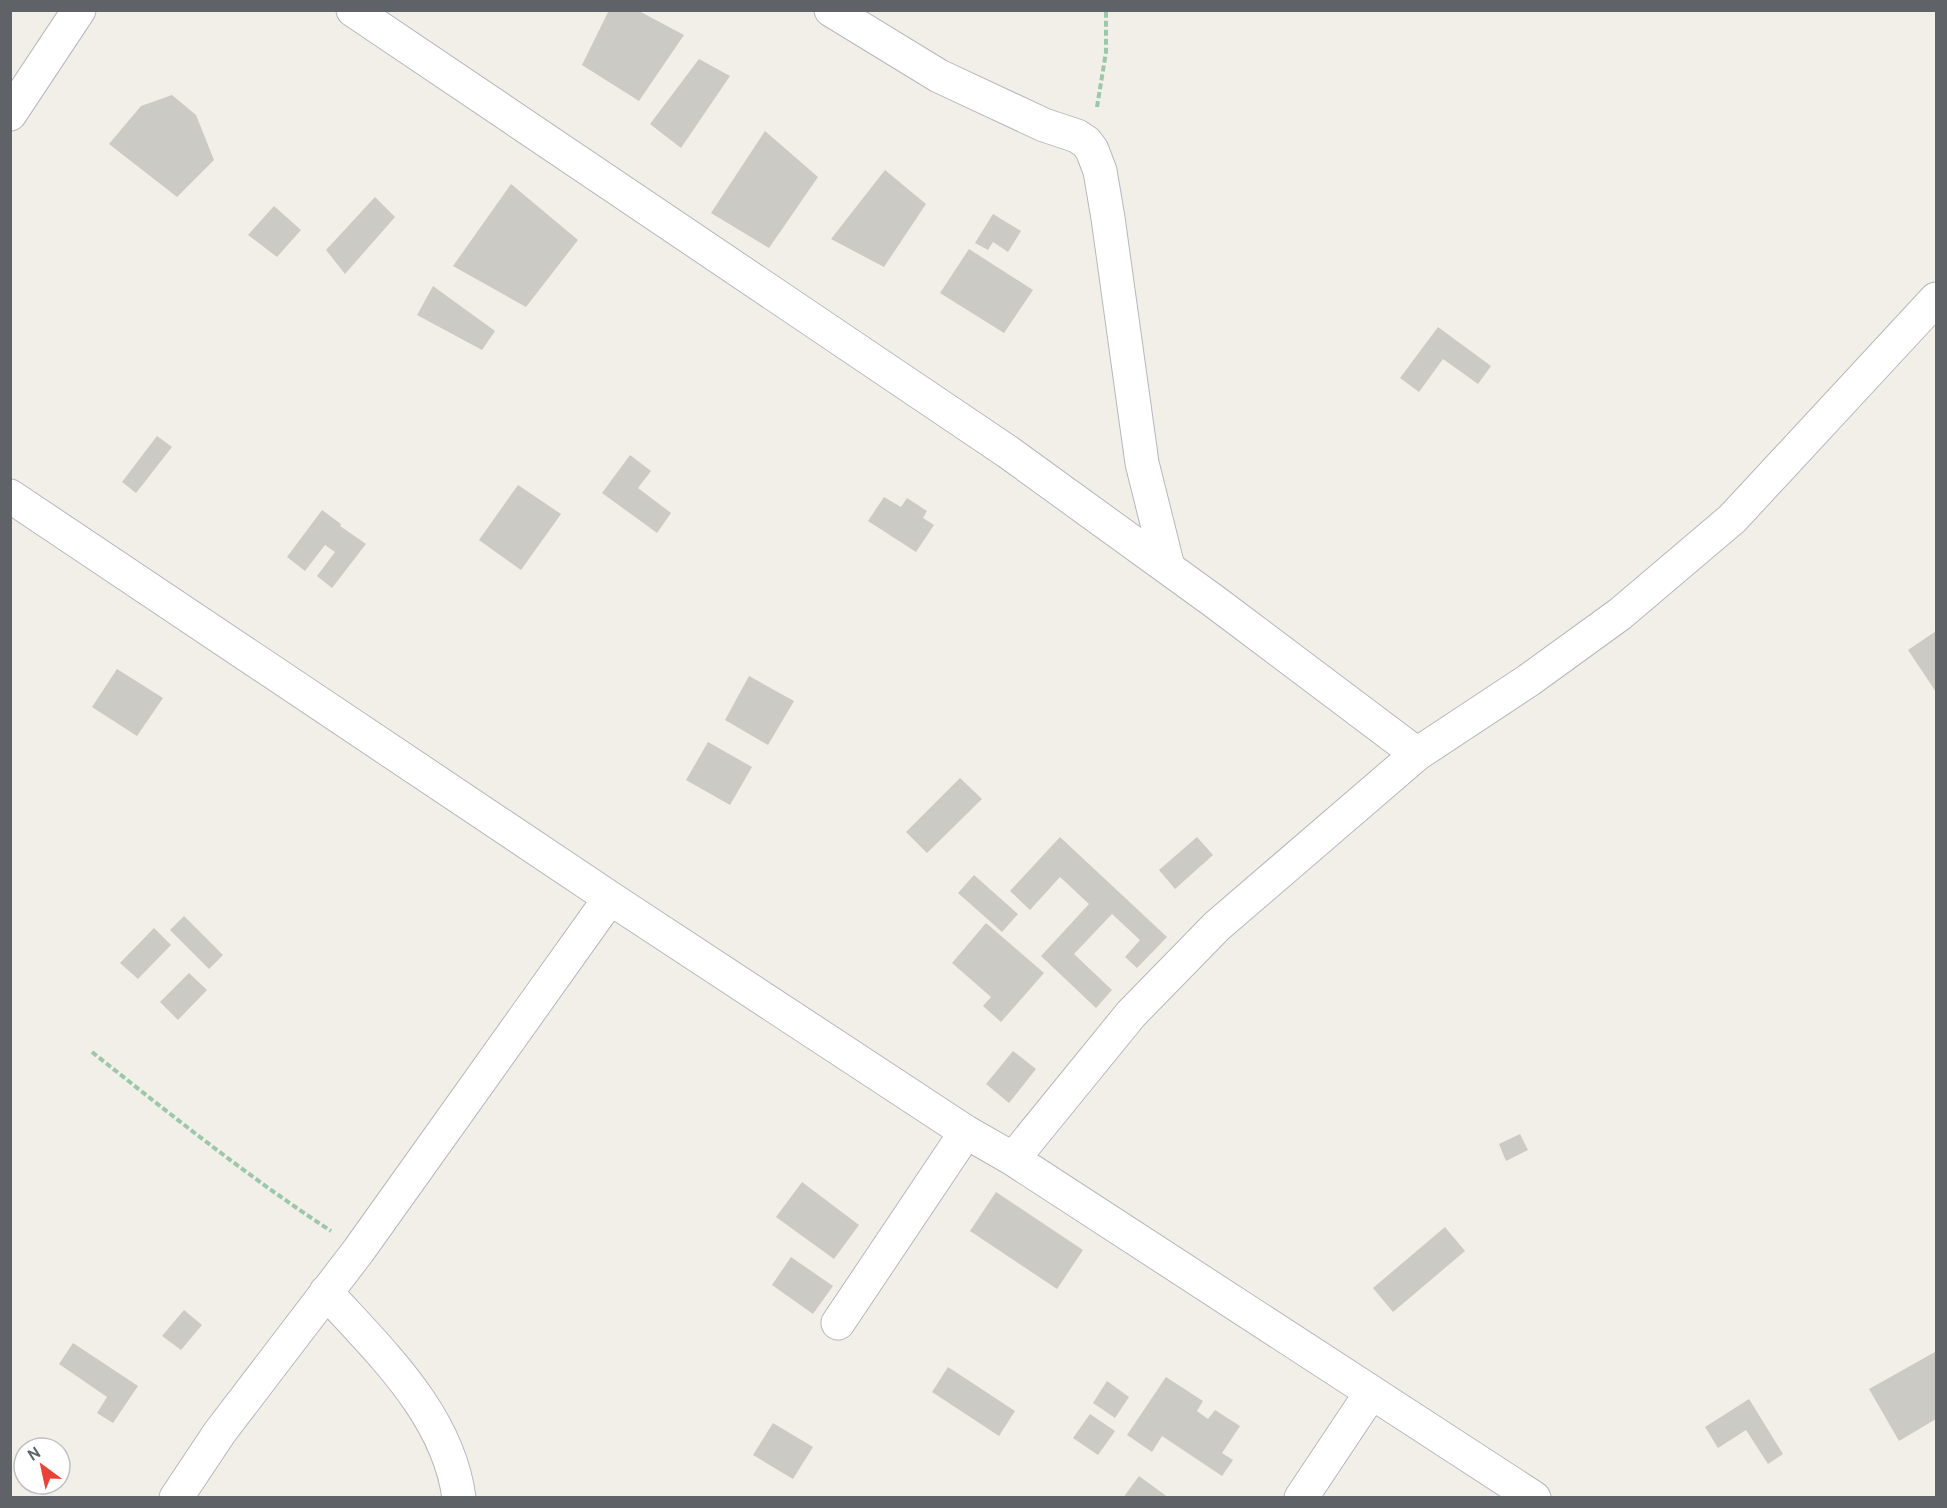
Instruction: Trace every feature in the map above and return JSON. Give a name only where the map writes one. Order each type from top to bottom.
[{"type":"street","points":[[10,114],[79,10]]},
{"type":"street","points":[[352,10],[1008,452],[1168,567],[1417,754]]},
{"type":"street","points":[[831,10],[939,76],[1044,125],[1077,136],[1092,150],[1100,171],[1142,463],[1168,567]]},
{"type":"street","points":[[1013,1159],[1131,1014],[1209,934],[1417,754],[1529,680],[1620,614],[1732,519],[1936,299]]},
{"type":"street","points":[[10,496],[610,898],[966,1132],[1013,1159],[1534,1497]]},
{"type":"street","points":[[176,1497],[220,1432],[359,1250],[610,898]]},
{"type":"street","points":[[838,1323],[966,1132]]},
{"type":"street","points":[[326,1292],[404,1378],[440,1434],[456,1473],[459,1497]]},
{"type":"street","points":[[1301,1497],[1371,1393]]},
{"type":"path","points":[[1086,142],[1098,103],[1106,52],[1106,10]]},
{"type":"path","points":[[92,1052],[197,1137],[280,1198],[359,1250]]},
{"type":"building","points":[[609,10],[637,10],[684,35],[639,101],[582,65]]},
{"type":"building","points":[[699,59],[730,76],[681,148],[650,124]]},
{"type":"building","points":[[172,95],[196,115],[214,160],[177,197],[109,144],[141,106]]},
{"type":"building","points":[[765,131],[818,177],[769,248],[711,213]]},
{"type":"building","points":[[885,170],[926,204],[884,267],[831,239]]},
{"type":"building","points":[[511,184],[578,240],[526,307],[453,266]]},
{"type":"building","points":[[375,197],[395,217],[345,274],[326,250]]},
{"type":"building","points":[[274,206],[301,230],[277,257],[248,235]]},
{"type":"building","points":[[993,214],[1021,231],[1008,252],[993,242],[988,250],[975,243]]},
{"type":"building","points":[[969,249],[1033,290],[1004,333],[940,293]]},
{"type":"building","points":[[433,286],[495,331],[482,350],[417,315]]},
{"type":"building","points":[[1438,327],[1491,366],[1478,384],[1443,359],[1419,392],[1400,378]]},
{"type":"building","points":[[157,436],[172,447],[136,493],[122,482]]},
{"type":"building","points":[[630,455],[651,471],[638,488],[671,513],[657,533],[602,493]]},
{"type":"building","points":[[518,485],[561,514],[521,570],[479,540]]},
{"type":"building","points":[[884,497],[901,507],[907,498],[927,511],[923,518],[934,525],[916,552],[868,521]]},
{"type":"building","points":[[322,510],[366,544],[332,588],[317,576],[335,552],[325,545],[305,571],[287,557]]},
{"type":"building","points":[[1936,631],[1936,692],[1908,650]]},
{"type":"building","points":[[117,669],[163,698],[137,736],[92,707]]},
{"type":"building","points":[[749,676],[794,701],[768,745],[725,720]]},
{"type":"building","points":[[708,742],[752,767],[730,805],[686,780]]},
{"type":"building","points":[[960,778],[982,799],[927,853],[906,832]]},
{"type":"building","points":[[1060,837],[1167,937],[1137,968],[1125,957],[1140,940],[1112,914],[1074,954],[1112,990],[1096,1008],[1041,956],[1089,904],[1060,877],[1030,910],[1010,891]]},
{"type":"building","points":[[1197,837],[1213,855],[1175,889],[1159,870]]},
{"type":"building","points":[[974,875],[1018,914],[1002,932],[958,893]]},
{"type":"building","points":[[184,916],[223,955],[209,969],[170,930]]},
{"type":"building","points":[[986,923],[1044,973],[1001,1022],[983,1006],[991,997],[952,963]]},
{"type":"building","points":[[154,928],[171,945],[138,979],[120,963]]},
{"type":"building","points":[[189,973],[207,990],[178,1020],[160,1002]]},
{"type":"building","points":[[1013,1051],[1036,1069],[1009,1103],[986,1084]]},
{"type":"building","points":[[1520,1134],[1528,1150],[1506,1161],[1499,1144]]},
{"type":"building","points":[[802,1182],[859,1225],[834,1259],[776,1217]]},
{"type":"building","points":[[996,1192],[1083,1250],[1057,1289],[970,1231]]},
{"type":"building","points":[[1445,1227],[1465,1251],[1393,1312],[1373,1288]]},
{"type":"building","points":[[791,1257],[833,1286],[813,1314],[772,1285]]},
{"type":"building","points":[[184,1310],[202,1325],[181,1350],[162,1336]]},
{"type":"building","points":[[73,1343],[138,1386],[113,1423],[97,1413],[107,1397],[59,1364]]},
{"type":"building","points":[[1935,1352],[1936,1419],[1899,1441],[1869,1389]]},
{"type":"building","points":[[948,1367],[1015,1411],[999,1436],[932,1392]]},
{"type":"building","points":[[1166,1377],[1203,1401],[1197,1411],[1208,1419],[1215,1410],[1240,1426],[1222,1453],[1233,1460],[1222,1476],[1162,1436],[1152,1452],[1127,1435]]},
{"type":"building","points":[[1107,1381],[1129,1397],[1115,1418],[1093,1403]]},
{"type":"building","points":[[1749,1399],[1783,1454],[1768,1464],[1746,1430],[1718,1448],[1705,1427]]},
{"type":"building","points":[[1090,1414],[1115,1431],[1098,1455],[1073,1438]]},
{"type":"building","points":[[773,1423],[813,1447],[793,1479],[753,1455]]},
{"type":"building","points":[[1139,1476],[1169,1498],[1123,1498]]}]
